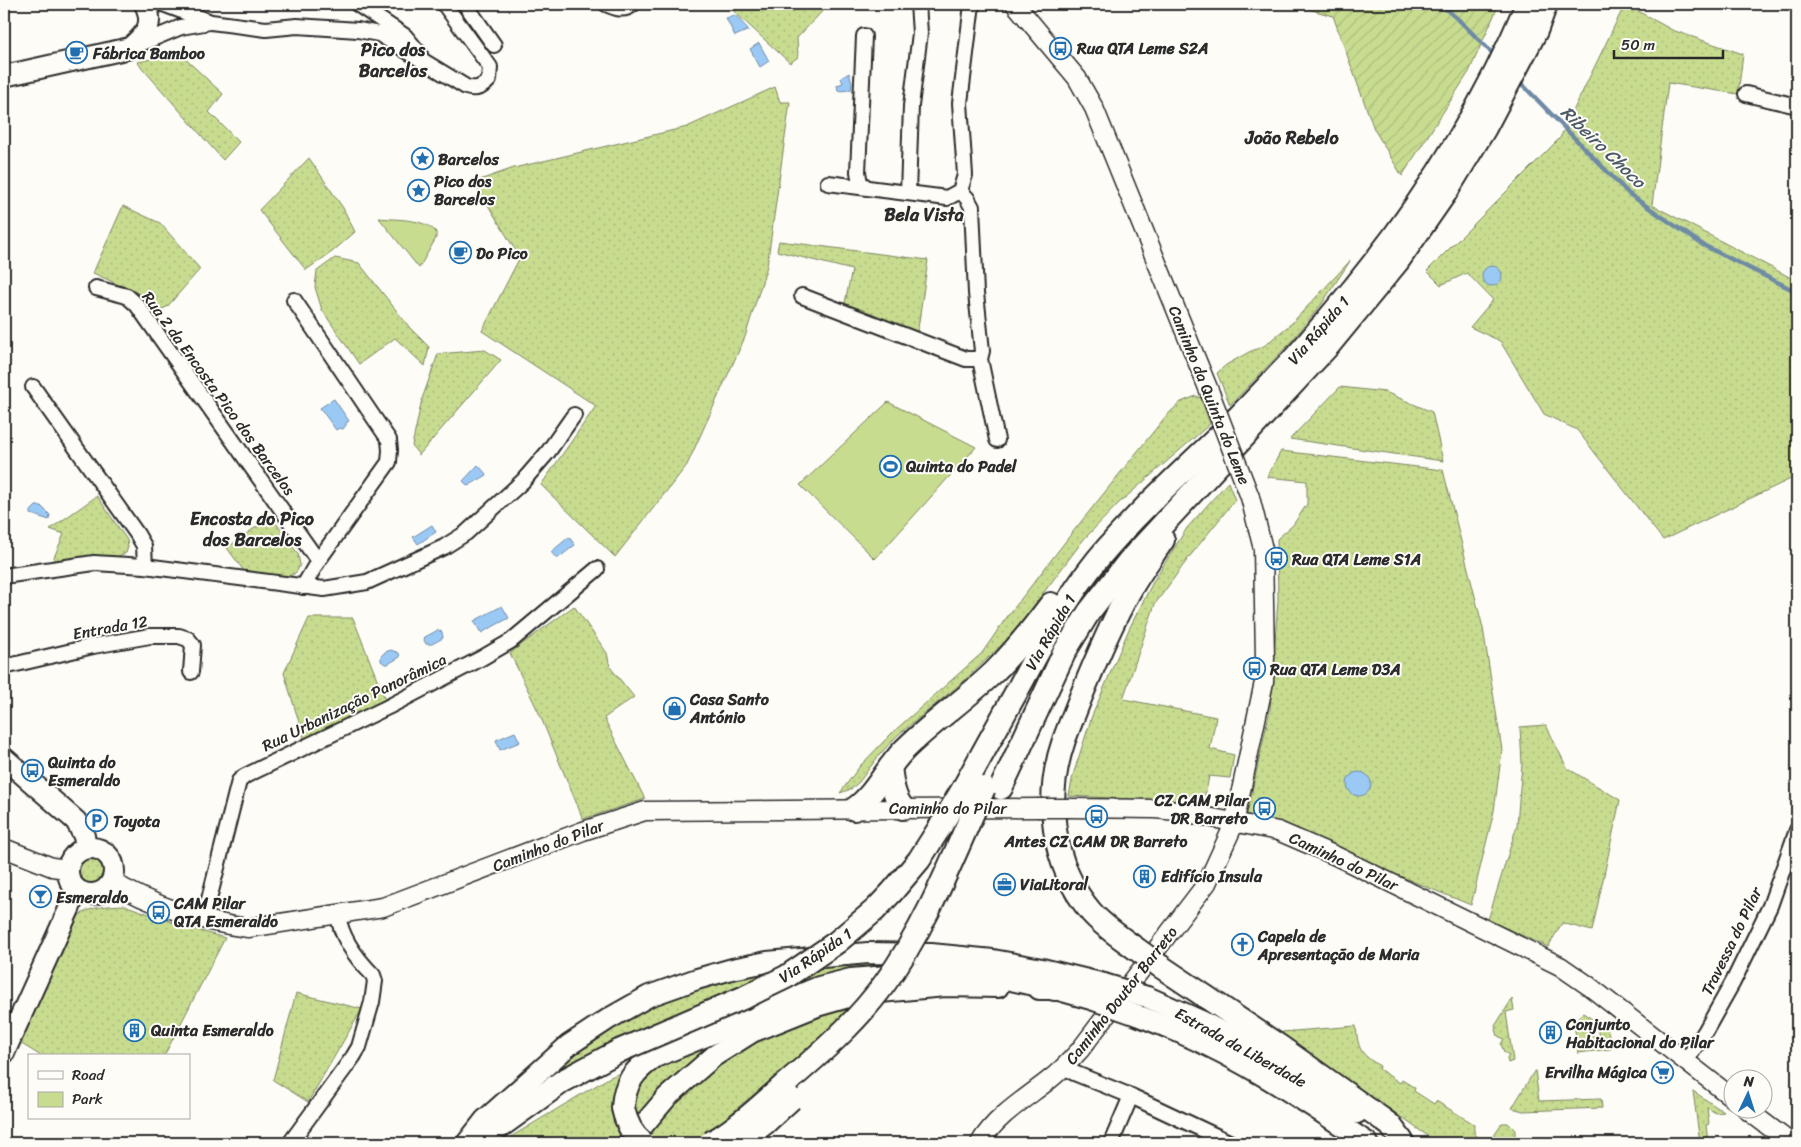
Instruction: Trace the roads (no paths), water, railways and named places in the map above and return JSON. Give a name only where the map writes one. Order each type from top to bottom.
[{"type":"highway","name":"Via Rápida 1","points":[[477,1143],[562,1081],[619,1051],[745,997],[786,977],[856,927],[892,892],[920,860],[942,824],[983,788],[1089,612],[1128,562],[1329,345],[1464,131],[1517,29],[1527,4]]},
{"type":"highway","name":"Via Rápida 1","points":[[739,1143],[765,1123],[856,1038],[873,1020],[918,959],[943,913],[983,788],[1057,619],[1075,591],[1097,561],[1138,514],[1363,292],[1426,224],[1466,161],[1536,31],[1546,4]]},
{"type":"highway","points":[[1210,474],[1163,539],[1127,595],[1088,679],[1064,740],[1053,792],[1054,827],[1060,854],[1076,891],[1092,912],[1111,930],[1382,1119],[1390,1125],[1404,1142]]},
{"type":"highway","points":[[854,809],[864,800],[903,752],[934,722],[1011,656],[1102,540],[1138,514]]},
{"type":"highway","points":[[890,766],[894,790],[903,808]]},
{"type":"highway","points":[[710,1143],[763,1104],[803,1069],[847,1027],[884,984],[911,942],[923,919],[983,788]]},
{"type":"highway","points":[[643,1143],[628,1126],[623,1108],[623,1095],[635,1072],[655,1056],[819,988],[860,979],[949,972],[1008,978],[1055,989]]},
{"type":"main road","points":[[4,76],[130,48],[144,35],[148,28],[150,20],[145,4]]},
{"type":"main road","points":[[4,758],[76,821],[84,836],[86,848]]},
{"type":"main road","points":[[86,848],[99,849],[106,853],[111,859],[114,874],[107,887],[94,894],[76,889],[70,882],[67,869],[72,856],[86,848]]},
{"type":"main road","points":[[4,1053],[70,907],[76,889]]},
{"type":"main road","name":"Estrada da Liberdade","points":[[467,1143],[485,1120],[569,1044],[649,996],[696,978],[766,962],[868,953],[932,954],[992,960],[1034,967],[1099,992],[1137,1015],[1184,1034],[1238,1062],[1316,1108],[1368,1143]]},
{"type":"main road","name":"Estrada da Liberdade","points":[[628,1143],[667,1097],[714,1056],[752,1032],[817,1006],[859,994],[930,987],[977,986],[1055,989],[1147,997],[1203,1022],[1268,1058],[1404,1142]]},
{"type":"street","points":[[163,4],[211,22],[266,29],[297,26],[379,34],[466,87],[482,86],[489,80],[491,74],[490,67],[444,4]]},
{"type":"street","points":[[357,4],[404,36],[428,64]]},
{"type":"street","points":[[465,4],[494,45]]},
{"type":"street","points":[[606,4],[620,9],[629,8],[633,4]]},
{"type":"street","points":[[908,193],[911,106],[920,33],[918,4]]},
{"type":"street","points":[[864,36],[858,172],[860,183],[871,189],[947,198],[960,191],[965,175],[960,103],[972,4]]},
{"type":"street","name":"Caminho da Quinta do Leme","points":[[1014,4],[1077,78],[1094,108],[1210,393],[1250,497],[1263,548],[1264,682],[1234,824]]},
{"type":"street","points":[[130,48],[181,27],[211,22]]},
{"type":"street","points":[[1746,94],[1797,106]]},
{"type":"street","points":[[828,183],[865,186]]},
{"type":"street","points":[[960,191],[972,207],[976,293],[982,351],[980,360],[998,440]]},
{"type":"street","name":"Rua 2 da Encosta Pico dos Barcelos","points":[[96,288],[127,296],[137,305],[318,561]]},
{"type":"street","points":[[802,296],[966,359],[980,360]]},
{"type":"street","points":[[294,300],[389,440],[390,450],[389,462],[318,561],[303,587]]},
{"type":"street","points":[[33,387],[138,534],[144,546],[145,566]]},
{"type":"street","points":[[4,576],[94,563],[145,566],[324,589],[367,582],[444,547],[466,533],[523,481],[548,452],[574,415]]},
{"type":"street","name":"Rua Urbanização Panorâmica","points":[[204,919],[239,781],[245,776],[388,707],[511,641],[597,569]]},
{"type":"street","name":"Entrada 12","points":[[4,667],[93,646],[150,636],[179,636],[188,639],[193,645],[191,672]]},
{"type":"street","name":"Caminho do Pilar","points":[[111,881],[145,900],[228,926],[248,928],[383,907],[583,831],[645,812],[903,808],[1155,809],[1278,831],[1336,856],[1560,966],[1590,986],[1724,1091]]},
{"type":"street","name":"Caminho Doutor Barreto","points":[[980,1143],[991,1127],[1002,1116],[1065,1066],[1095,1030],[1207,883],[1234,824]]},
{"type":"street","name":"Travessa do Pilar","points":[[1683,1060],[1692,1052],[1706,1030],[1737,973],[1770,906],[1797,830]]},
{"type":"street","points":[[4,848],[52,867],[67,869]]},
{"type":"street","points":[[290,1143],[353,1057],[363,1036],[372,1002],[373,975],[349,944],[340,928],[338,915]]},
{"type":"street","points":[[1065,1066],[1074,1073],[1130,1096],[1231,1143]]},
{"type":"street","points":[[1111,1143],[1130,1096]]},
{"type":"street","points":[[1760,1120],[1790,1143]]},
{"type":"water","points":[[735,15],[749,30],[735,36],[726,18]]},
{"type":"water","points":[[759,43],[769,61],[760,67],[750,49]]},
{"type":"water","points":[[849,73],[852,82],[851,90],[838,91],[837,85],[843,83],[841,78]]},
{"type":"water","points":[[1492,266],[1499,269],[1502,276],[1499,283],[1492,286],[1485,283],[1482,276],[1485,269]]},
{"type":"water","points":[[334,399],[349,421],[343,429],[339,428],[336,430],[320,408]]},
{"type":"water","points":[[478,465],[487,475],[468,486],[463,481]]},
{"type":"water","points":[[36,506],[41,506],[50,515],[49,520],[31,514],[31,511]]},
{"type":"water","points":[[432,525],[436,532],[418,544],[413,537]]},
{"type":"water","points":[[569,537],[575,545],[557,559],[551,552]]},
{"type":"water","points":[[502,606],[509,618],[481,633],[474,621]]},
{"type":"water","points":[[438,630],[442,632],[443,638],[432,644],[426,644],[425,637]]},
{"type":"water","points":[[391,650],[399,653],[400,657],[385,664],[381,661],[381,656]]},
{"type":"water","points":[[515,732],[520,742],[500,750],[496,740]]},
{"type":"water","points":[[1359,772],[1368,775],[1371,784],[1368,793],[1359,796],[1350,793],[1347,784],[1350,775]]},
{"type":"waterway","name":"Ribeiro Choco","points":[[1440,4],[1495,56]]},
{"type":"waterway","name":"Ribeiro Choco","points":[[1518,80],[1629,194],[1703,245],[1797,292]]},
{"type":"place","name":"Rua QTA Leme S2A","points":[[1061,48]]},
{"type":"place","name":"Fábrica Bamboo","points":[[77,53]]},
{"type":"place","name":"Barcelos","points":[[422,159]]},
{"type":"place","name":"Pico dos Barcelos","points":[[418,190]]},
{"type":"place","name":"Do Pico","points":[[460,253]]},
{"type":"place","name":"Quinta do Padel","points":[[890,466]]},
{"type":"place","name":"Rua QTA Leme S1A","points":[[1276,559]]},
{"type":"place","name":"Rua QTA Leme D3A","points":[[1254,669]]},
{"type":"place","name":"Casa Santo António","points":[[674,708]]},
{"type":"place","name":"Quinta do Esmeraldo","points":[[32,771]]},
{"type":"place","name":"CZ CAM Pilar DR Barreto","points":[[1264,809]]},
{"type":"place","name":"Antes CZ CAM DR Barreto","points":[[1096,817]]},
{"type":"place","name":"Toyota","points":[[97,821]]},
{"type":"place","name":"Edifício Insula","points":[[1145,876]]},
{"type":"place","name":"ViaLitoral","points":[[1004,884]]},
{"type":"place","name":"Esmeraldo","points":[[40,897]]},
{"type":"place","name":"CAM Pilar QTA Esmeraldo","points":[[158,912]]},
{"type":"place","name":"Capela de Apresentação de Maria","points":[[1242,945]]},
{"type":"place","name":"Quinta Esmeraldo","points":[[135,1030]]},
{"type":"place","name":"Conjunto Habitacional do Pilar","points":[[1550,1033]]},
{"type":"place","name":"Ervilha Mágica","points":[[1663,1072]]},
{"type":"district","name":"Pico dos Barcelos","points":[[393,60]]},
{"type":"district","name":"João Rebelo","points":[[1292,138]]},
{"type":"district","name":"Bela Vista","points":[[924,215]]},
{"type":"district","name":"Encosta do Pico dos Barcelos","points":[[252,529]]}]
